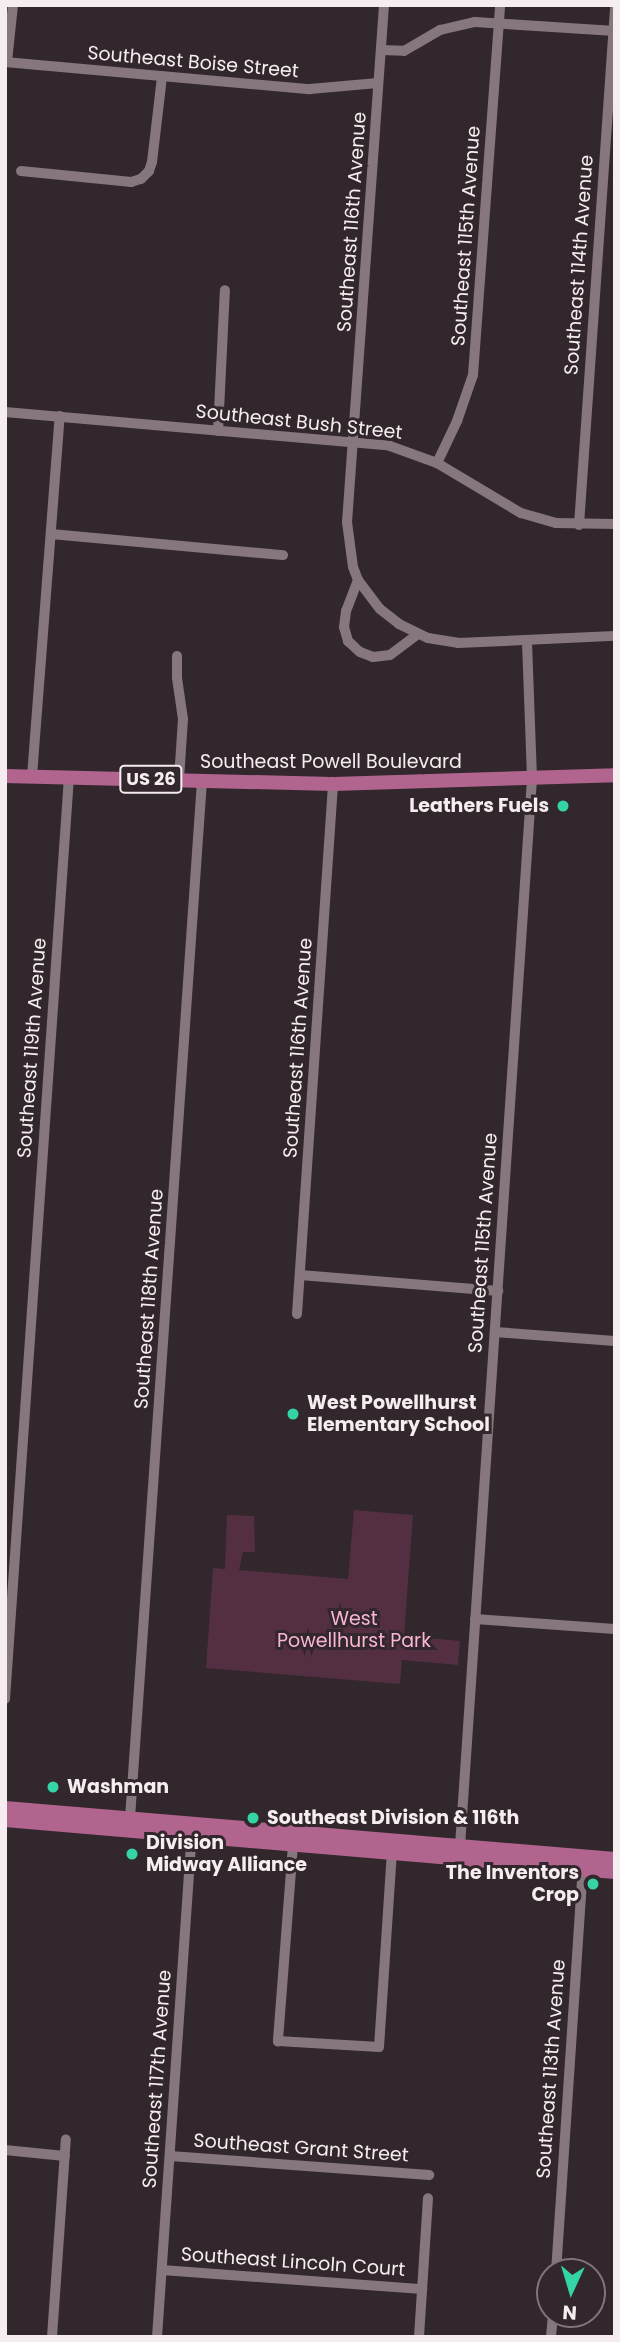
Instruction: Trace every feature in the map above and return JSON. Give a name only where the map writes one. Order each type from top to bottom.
[{"type":"main road","name":"Southeast Powell Boulevard","points":[[5,776],[333,784],[615,775]]},
{"type":"main road","points":[[5,1808],[130,1818],[293,1845],[615,1872]]},
{"type":"main road","points":[[30,1822],[39,1816],[77,1814]]},
{"type":"main road","points":[[5,1820],[460,1846],[615,1859]]},
{"type":"street","points":[[6,62],[13,5]]},
{"type":"street","name":"Southeast 116th Avenue","points":[[358,580],[348,543],[384,5]]},
{"type":"street","name":"Southeast 115th Avenue","points":[[437,463],[457,421],[473,375],[500,5]]},
{"type":"street","name":"Southeast 114th Avenue","points":[[579,524],[615,9]]},
{"type":"street","points":[[381,50],[404,51],[433,33],[461,24],[499,23],[614,31]]},
{"type":"street","name":"Southeast Boise Street","points":[[6,62],[310,89],[378,83]]},
{"type":"street","points":[[20,171],[131,182],[141,179],[152,162],[162,77]]},
{"type":"street","points":[[218,431],[225,289]]},
{"type":"street","name":"Southeast Bush Street","points":[[5,412],[354,442],[401,449],[437,463],[512,510],[548,521],[615,524]]},
{"type":"street","points":[[32,776],[60,416]]},
{"type":"street","points":[[51,534],[283,555]]},
{"type":"street","points":[[358,580],[346,611],[344,627],[348,641],[360,652],[373,657],[390,655],[418,634]]},
{"type":"street","points":[[358,580],[380,609],[418,634],[448,642],[527,642],[615,636]]},
{"type":"street","name":"Southeast 115th Avenue","points":[[460,1846],[532,778],[527,642]]},
{"type":"street","points":[[177,656],[183,719],[179,780]]},
{"type":"street","name":"Southeast 119th Avenue","points":[[5,1699],[10,1571],[69,777]]},
{"type":"street","name":"Southeast 118th Avenue","points":[[130,1818],[202,782]]},
{"type":"street","name":"Southeast 116th Avenue","points":[[297,1314],[333,784]]},
{"type":"street","points":[[300,1275],[498,1291]]},
{"type":"street","points":[[495,1332],[615,1341]]},
{"type":"street","points":[[475,1619],[615,1629]]},
{"type":"street","name":"Southeast 117th Avenue","points":[[157,2337],[192,1830]]},
{"type":"street","points":[[293,1845],[278,2041],[379,2047],[392,1853]]},
{"type":"street","name":"Southeast 113th Avenue","points":[[557,2258],[583,1869]]},
{"type":"street","points":[[52,2337],[66,2139]]},
{"type":"street","points":[[5,2150],[65,2157]]},
{"type":"street","name":"Southeast Grant Street","points":[[170,2156],[429,2175]]},
{"type":"street","points":[[419,2337],[428,2198]]},
{"type":"street","name":"Southeast Lincoln Court","points":[[162,2270],[422,2289]]},
{"type":"green space","name":"West Powellhurst Park","points":[[354,1510],[413,1515],[404,1636],[460,1641],[458,1665],[402,1660],[400,1684],[206,1668],[213,1568],[225,1569],[227,1515],[254,1516],[255,1552],[243,1552],[239,1570],[348,1579]]},
{"type":"place","name":"Leathers Fuels","points":[[563,806]]},
{"type":"place","name":"West Powellhurst Elementary School","points":[[293,1414]]},
{"type":"place","name":"Washman","points":[[53,1787]]},
{"type":"place","name":"Southeast Division & 116th","points":[[253,1818]]},
{"type":"place","name":"Division Midway Alliance","points":[[132,1854]]},
{"type":"place","name":"The Inventors Crop","points":[[593,1884]]}]
